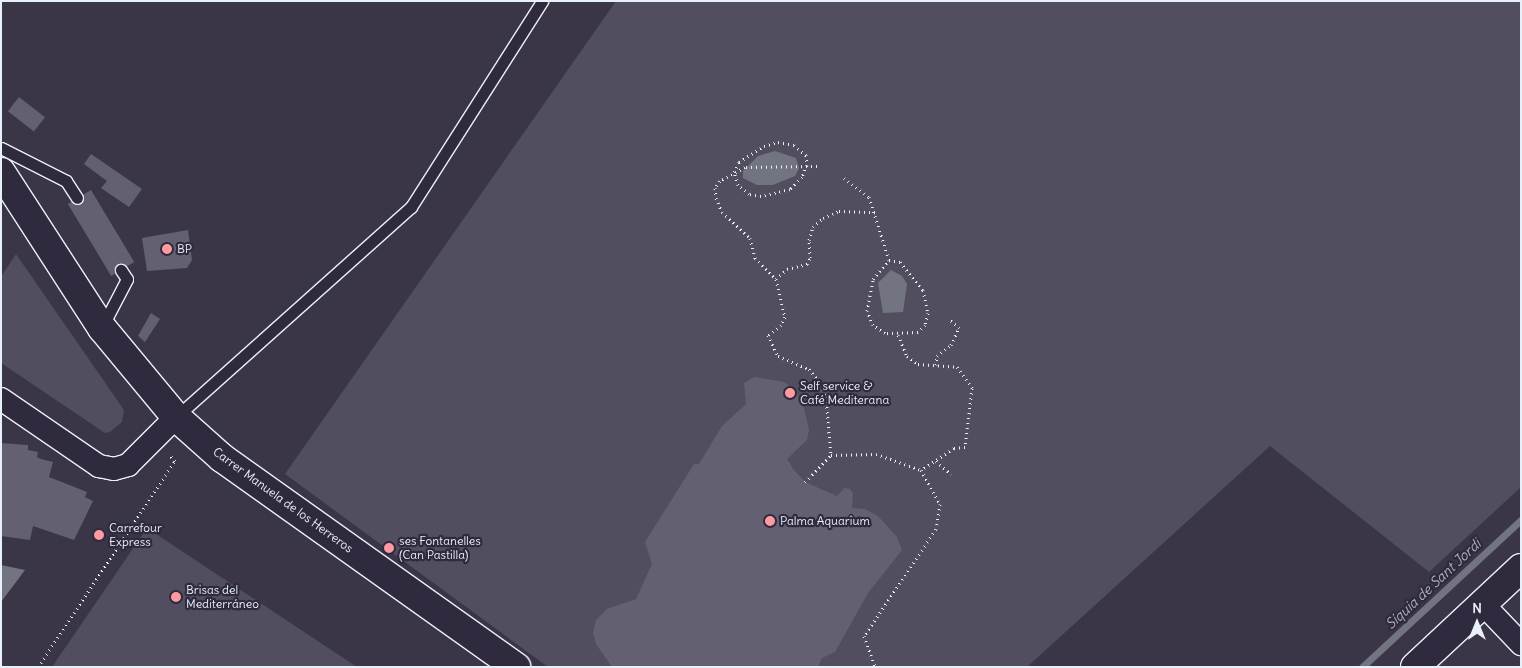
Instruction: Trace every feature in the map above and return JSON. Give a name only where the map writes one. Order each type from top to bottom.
[{"type":"street","name":"Carrer Manuela de los Herreros","points":[[1,172],[102,328],[176,417],[222,458],[516,667]]},
{"type":"street","points":[[1,399],[99,466],[114,469],[128,465],[176,417]]},
{"type":"street","points":[[1415,667],[1521,568]]},
{"type":"street","points":[[1482,603],[1521,644]]},
{"type":"lane","points":[[176,417],[411,207],[542,1]]},
{"type":"lane","points":[[1,148],[66,181],[77,198]]},
{"type":"lane","points":[[102,328],[127,279],[121,270]]},
{"type":"path","points":[[778,142],[794,145],[806,155],[807,165],[802,177],[790,189],[761,196],[749,194],[738,185],[734,172],[738,162],[749,153],[778,142]]},
{"type":"path","points":[[817,166],[745,167],[734,172],[716,188],[716,198],[722,212],[750,238],[755,258],[776,279],[785,317],[781,325],[768,335],[778,356],[808,369],[818,380],[826,397],[831,455]]},
{"type":"path","points":[[844,178],[869,197],[889,260]]},
{"type":"path","points":[[776,279],[787,269],[807,264],[810,258],[808,240],[813,227],[822,218],[838,211],[875,212]]},
{"type":"path","points":[[889,260],[900,262],[912,274],[923,290],[928,312],[925,325],[918,332],[898,335],[886,333],[873,325],[867,311],[873,279],[889,260]]},
{"type":"path","points":[[936,365],[937,356],[951,345],[959,328],[950,320]]},
{"type":"path","points":[[898,335],[907,356],[918,364],[957,367],[972,388],[964,447],[954,448],[921,470]]},
{"type":"path","points":[[38,667],[175,461],[154,439]]},
{"type":"path","points":[[805,482],[831,455],[876,454],[921,470],[934,488],[940,504],[940,517],[936,529],[864,636],[875,667]]},
{"type":"path","points":[[936,461],[951,474]]},
{"type":"shaded area","points":[[616,1],[1521,1],[1521,487],[1429,572],[1270,446],[1027,667],[548,667],[285,474]]},
{"type":"shaded area","points":[[16,254],[124,410],[122,422],[110,432],[105,433],[1,363],[1,277]]},
{"type":"shaded area","name":"Brisas del Mediterráneo","points":[[147,528],[357,667],[52,667]]},
{"type":"water","points":[[775,151],[796,158],[799,168],[795,176],[773,185],[757,185],[743,178],[743,171],[758,156]]},
{"type":"water","points":[[891,270],[902,276],[907,284],[903,312],[883,313],[878,283]]},
{"type":"water","points":[[1,565],[25,570],[1,602]]},
{"type":"building","points":[[19,97],[45,117],[34,132],[8,111]]},
{"type":"building","points":[[91,154],[142,189],[129,207],[101,188],[107,181],[84,164]]},
{"type":"building","points":[[91,190],[134,262],[111,276],[68,204]]},
{"type":"building","name":"BP","points":[[188,230],[192,260],[187,268],[147,271],[142,238]]},
{"type":"building","points":[[151,313],[160,319],[145,342],[138,336]]},
{"type":"building","name":"Palma Aquarium","points":[[754,377],[784,382],[795,390],[804,408],[809,430],[807,440],[787,459],[794,470],[805,482],[837,496],[844,488],[850,489],[853,494],[852,508],[865,509],[878,516],[897,537],[902,550],[868,593],[835,652],[822,658],[818,667],[612,667],[596,644],[593,633],[596,620],[607,609],[636,599],[652,564],[645,542],[694,464],[699,464],[722,426],[746,404],[744,383]]},
{"type":"building","points":[[1,443],[28,445],[28,450],[38,452],[37,457],[53,462],[49,477],[87,492],[85,497],[93,501],[74,540],[33,526],[30,540],[1,536]]},
{"type":"waterway","name":"Síquia de Sant Jordi","points":[[1362,667],[1521,520]]},
{"type":"place","name":"BP","points":[[167,249]]},
{"type":"place","name":"Self service & Café Mediterana","points":[[790,393]]},
{"type":"place","name":"Palma Aquarium","points":[[770,521]]},
{"type":"place","name":"Carrefour Express","points":[[99,535]]},
{"type":"place","name":"ses Fontanelles (Can Pastilla)","points":[[389,548]]},
{"type":"place","name":"Brisas del Mediterráneo","points":[[176,597]]}]
